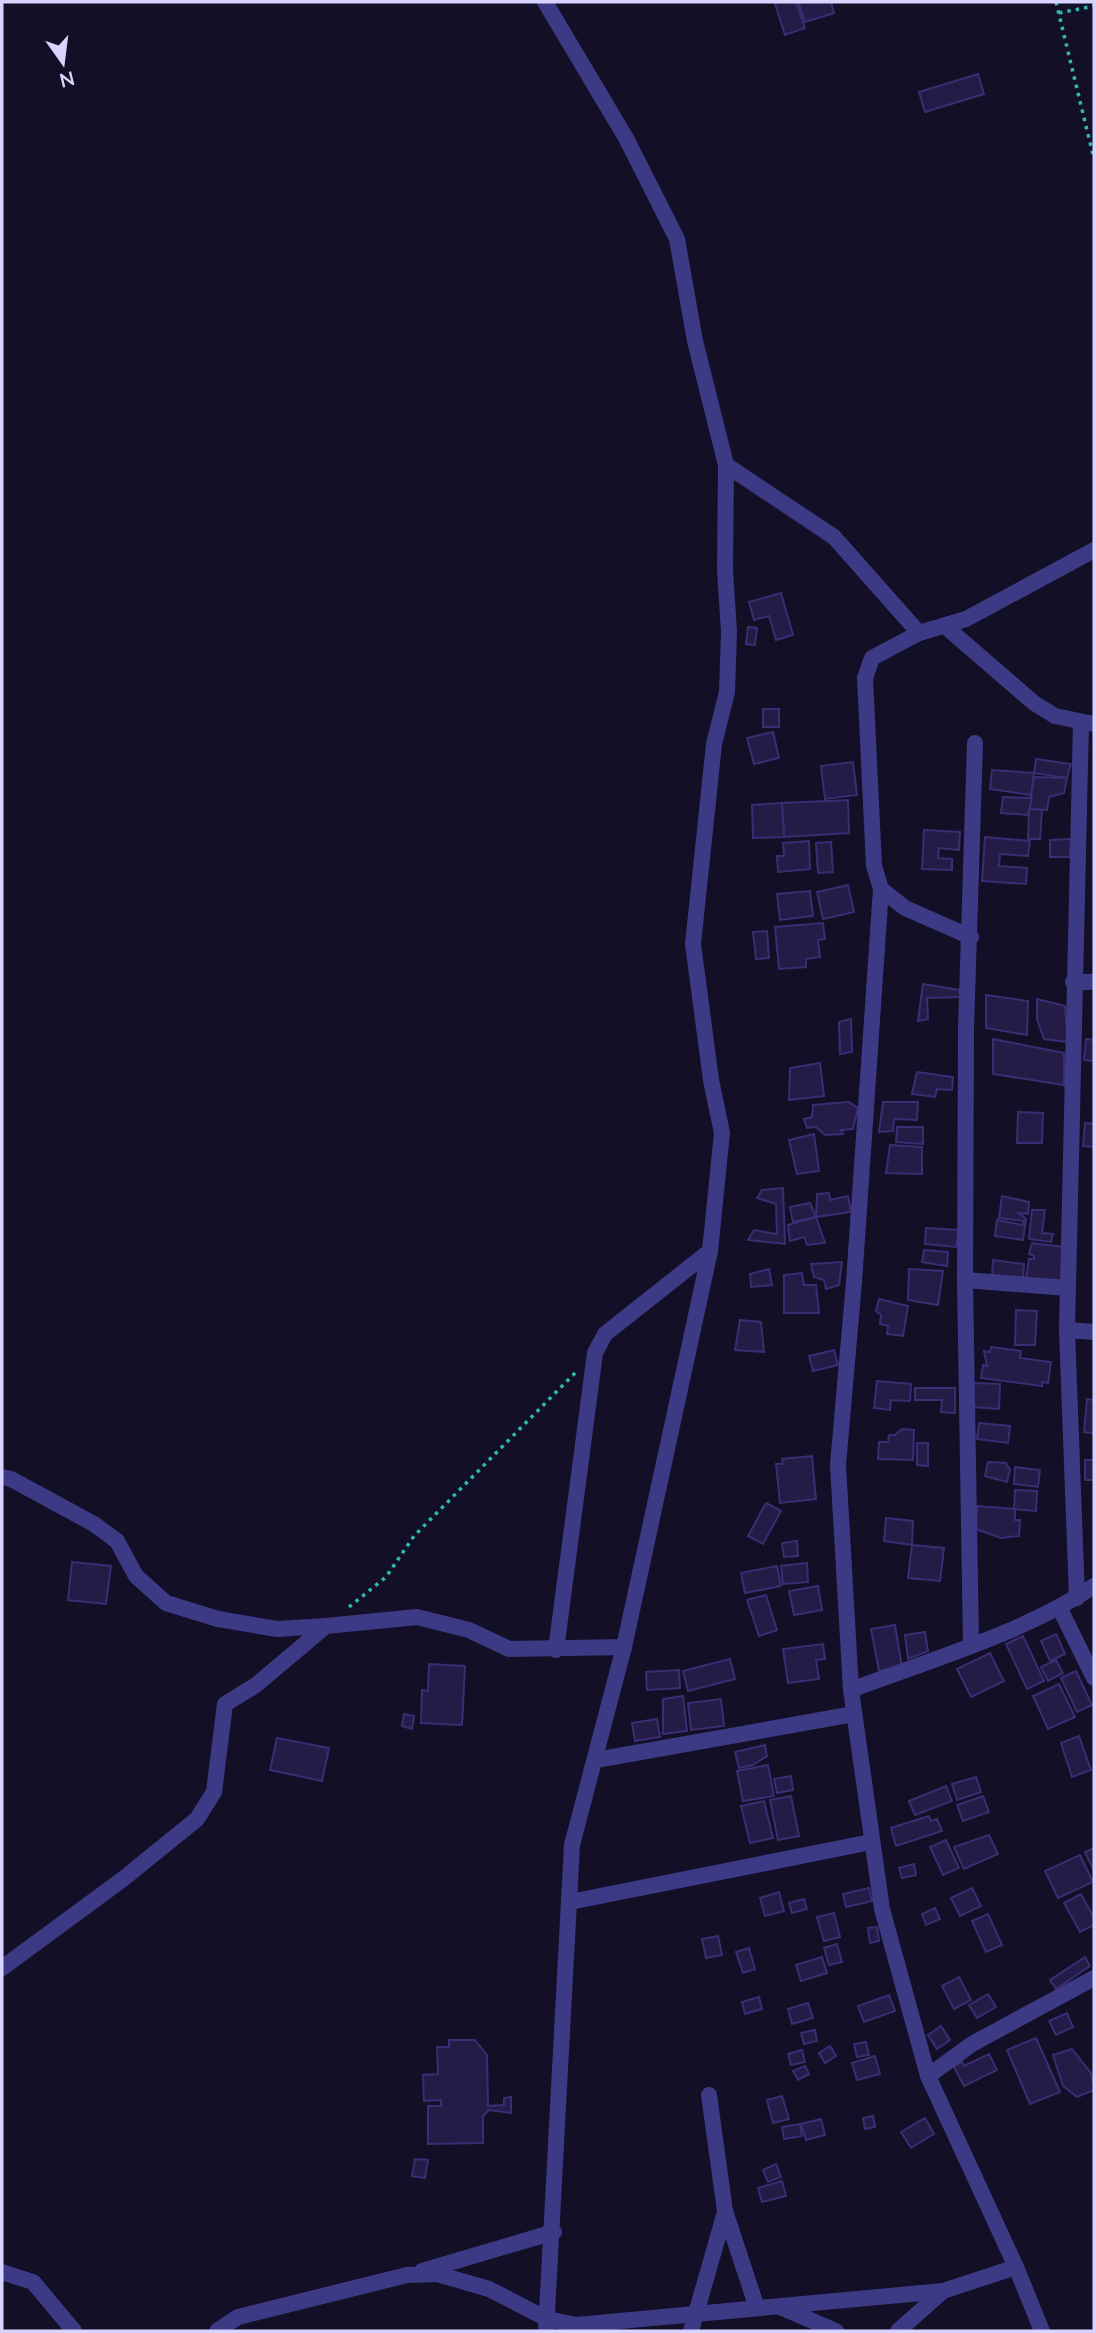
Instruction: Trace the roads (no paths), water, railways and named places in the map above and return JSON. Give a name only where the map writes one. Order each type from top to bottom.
[{"type":"street","points":[[545,2],[670,219],[677,239],[695,341],[726,465],[727,692],[714,744],[693,944],[711,1080],[722,1133],[710,1251],[625,1647],[572,1845],[554,2232],[547,2325]]},
{"type":"street","points":[[726,465],[834,537],[919,633]]},
{"type":"street","points":[[1042,2331],[1016,2267],[928,2076],[886,1922],[871,1842],[851,1690],[838,1465],[854,1282],[881,889],[874,866],[865,678],[872,658],[919,633],[946,627],[1026,589],[1094,550]]},
{"type":"street","points":[[946,627],[1034,703],[1055,716],[1088,724],[1073,982],[1067,1330],[1077,1598]]},
{"type":"street","points":[[971,1645],[965,1280],[966,1029],[971,937],[975,743]]},
{"type":"street","points":[[881,889],[905,908],[971,937]]},
{"type":"street","points":[[1073,982],[1094,982]]},
{"type":"street","points":[[556,1650],[595,1353],[605,1334],[710,1251]]},
{"type":"street","points":[[965,1280],[1068,1288]]},
{"type":"street","points":[[1067,1330],[1094,1332]]},
{"type":"street","points":[[2,1477],[11,1479],[94,1524],[117,1541],[136,1576],[166,1603],[218,1619],[277,1629],[417,1617],[469,1630],[509,1649],[625,1647]]},
{"type":"street","points":[[851,1690],[971,1645],[1059,1607],[1094,1587]]},
{"type":"street","points":[[1059,1607],[1094,1678]]},
{"type":"street","points":[[4,1970],[197,1819],[214,1792],[225,1704],[256,1685],[326,1626]]},
{"type":"street","points":[[596,1760],[854,1714]]},
{"type":"street","points":[[569,1902],[871,1842]]},
{"type":"street","points":[[928,2076],[972,2044],[1094,1978]]},
{"type":"street","points":[[709,2095],[725,2211],[757,2308]]},
{"type":"street","points":[[691,2331],[698,2314],[725,2211]]},
{"type":"street","points":[[217,2331],[239,2317],[407,2275],[554,2232]]},
{"type":"street","points":[[407,2275],[437,2274],[489,2289],[547,2325],[577,2325],[943,2291],[1016,2267]]},
{"type":"street","points":[[2,2272],[33,2282],[74,2331]]},
{"type":"street","points":[[898,2331],[943,2291]]},
{"type":"street","points":[[778,2306],[836,2331]]}]
